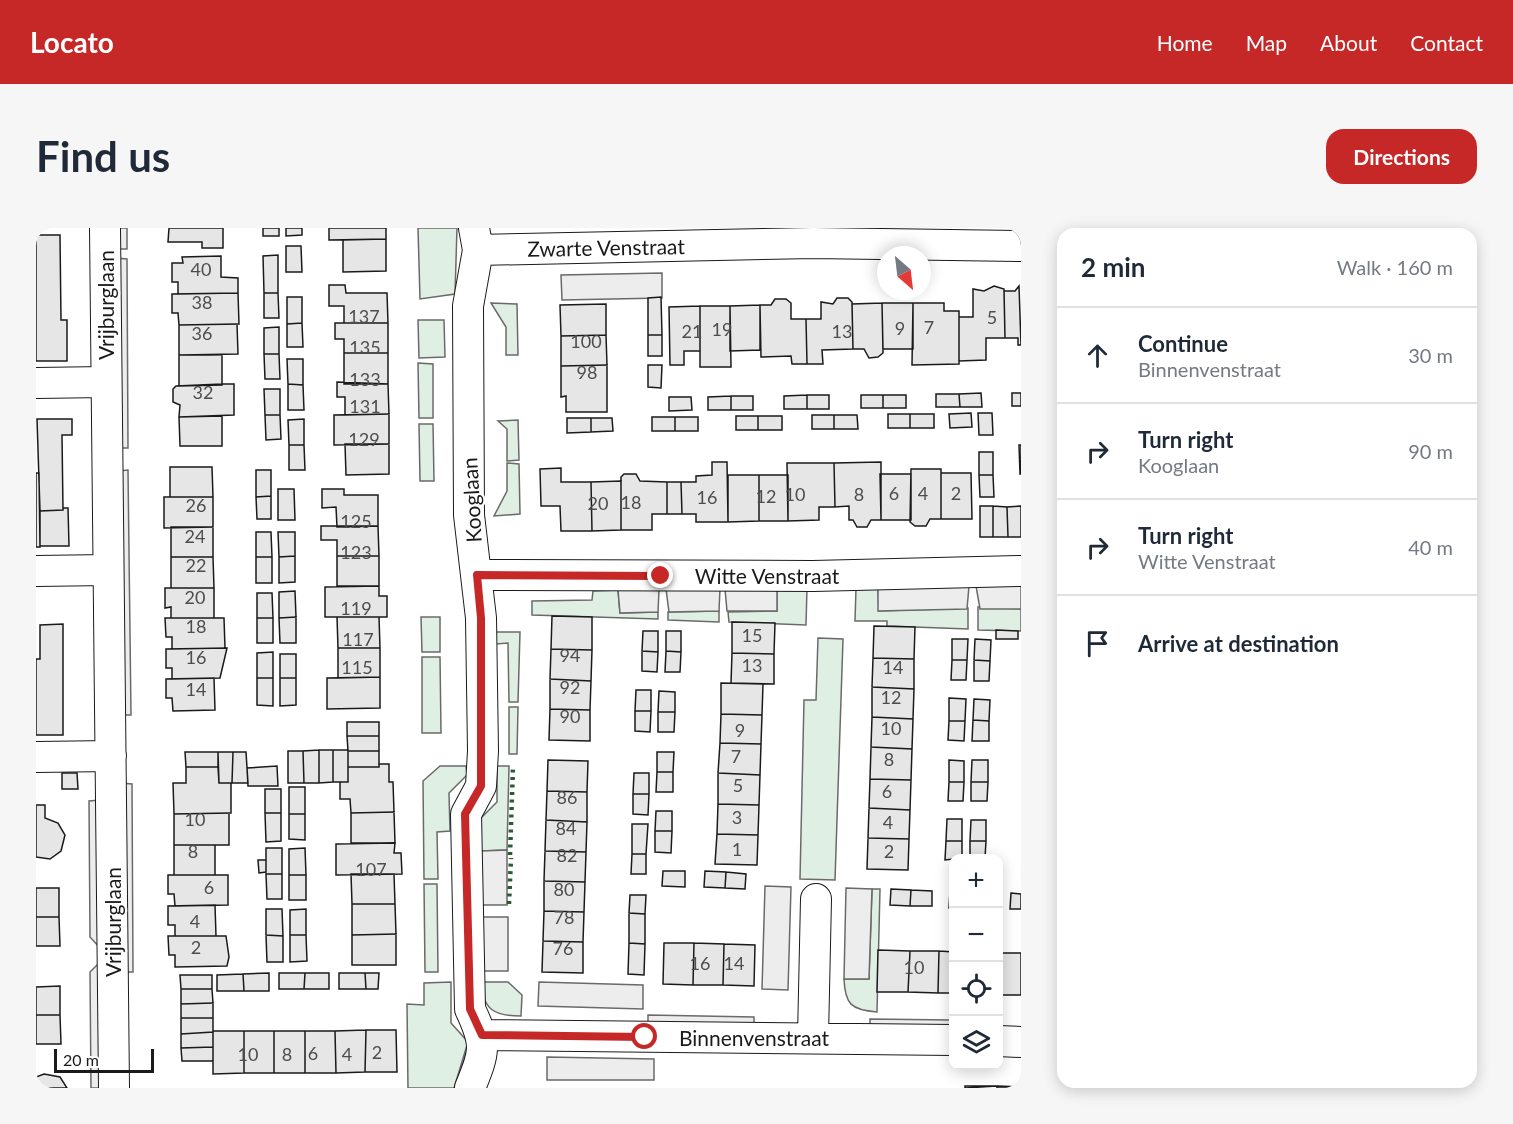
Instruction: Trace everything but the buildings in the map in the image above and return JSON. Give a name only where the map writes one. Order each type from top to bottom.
[{"type":"street","name":"Vrijburglaan","points":[[105,228],[114,1088]]},
{"type":"street","name":"Zwarte Venstraat","points":[[476,239],[813,236],[1021,246]]},
{"type":"street","name":"Kooglaan","points":[[470,1088],[481,1060],[482,1035],[470,1009],[465,814],[481,786],[481,618],[469,516],[468,306],[476,239]]},
{"type":"street","name":"Vrijburglaan","points":[[36,384],[105,382]]},
{"type":"street","points":[[36,571],[108,570]]},
{"type":"street","name":"Witte Venstraat","points":[[477,575],[813,576],[1021,571]]},
{"type":"street","points":[[36,757],[111,756]]},
{"type":"street","points":[[813,1037],[816,899]]},
{"type":"street","name":"Binnenvenstraat","points":[[482,1035],[949,1040]]},
{"type":"street","points":[[1003,1041],[1021,1042]]},
{"type":"green space","points":[[418,228],[457,228],[455,294],[420,299]]},
{"type":"green space","points":[[491,303],[517,304],[518,355],[506,355],[506,327]]},
{"type":"green space","points":[[418,320],[444,320],[445,357],[419,358]]},
{"type":"green space","points":[[418,363],[433,364],[433,418],[419,418]]},
{"type":"green space","points":[[518,420],[519,460],[507,461],[507,429],[498,421]]},
{"type":"green space","points":[[419,424],[433,424],[434,481],[420,481]]},
{"type":"green space","points":[[507,463],[519,464],[520,514],[494,516],[507,491]]},
{"type":"green space","points":[[807,588],[806,625],[729,622],[728,612],[777,611],[777,590]]},
{"type":"green space","points":[[856,588],[878,589],[879,611],[968,608],[968,629],[887,626],[887,621],[855,621]]},
{"type":"green space","points":[[618,590],[620,613],[658,612],[658,619],[532,615],[532,601],[592,600],[593,591]]},
{"type":"green space","points":[[978,607],[1021,609],[1021,631],[978,630]]},
{"type":"green space","points":[[719,611],[719,622],[668,620],[668,612]]},
{"type":"green space","points":[[421,617],[440,617],[440,652],[422,652]]},
{"type":"green space","points":[[496,632],[520,632],[518,702],[509,702],[508,643],[496,644]]},
{"type":"green space","points":[[818,638],[843,639],[835,880],[800,879],[804,700],[816,700]]},
{"type":"green space","points":[[422,657],[440,657],[441,733],[422,733]]},
{"type":"green space","points":[[509,707],[518,707],[517,754],[509,754]]},
{"type":"green space","points":[[440,766],[466,766],[467,775],[449,793],[450,831],[437,832],[438,879],[424,879],[423,781]]},
{"type":"green space","points":[[497,766],[509,766],[507,850],[481,851],[480,819],[497,802]]},
{"type":"green space","points":[[424,884],[437,884],[438,972],[425,972]]},
{"type":"green space","points":[[872,889],[880,889],[877,1012],[861,1010],[851,1004],[846,994],[844,979],[869,979]]},
{"type":"green space","points":[[451,982],[451,1023],[468,1042],[454,1088],[408,1088],[407,1004],[424,1005],[424,983]]},
{"type":"green space","points":[[482,982],[508,982],[522,995],[521,1016],[504,1015],[492,1010],[484,999]]},
{"type":"shaded area","points":[[116,228],[127,228],[127,249],[116,249]]},
{"type":"shaded area","points":[[115,258],[127,259],[128,448],[117,448]]},
{"type":"shaded area","points":[[662,273],[662,298],[562,300],[561,275]]},
{"type":"shaded area","points":[[128,470],[131,715],[120,715],[118,471]]},
{"type":"shaded area","points":[[969,586],[967,609],[878,611],[878,589]]},
{"type":"shaded area","points":[[976,586],[1021,586],[1021,609],[980,609]]},
{"type":"shaded area","points":[[666,589],[720,589],[719,611],[669,612]]},
{"type":"shaded area","points":[[725,589],[777,590],[777,611],[727,611]]},
{"type":"shaded area","points":[[618,590],[659,590],[658,612],[620,613]]},
{"type":"shaded area","points":[[120,783],[132,784],[133,972],[122,972]]},
{"type":"shaded area","points":[[100,800],[101,949],[90,937],[89,801]]},
{"type":"shaded area","points":[[507,850],[507,905],[481,905],[481,851]]},
{"type":"shaded area","points":[[765,886],[791,887],[788,990],[762,989]]},
{"type":"shaded area","points":[[846,888],[872,889],[869,979],[844,979]]},
{"type":"shaded area","points":[[481,917],[508,917],[508,971],[481,971]]},
{"type":"shaded area","points":[[101,961],[103,1088],[91,1088],[90,972]]},
{"type":"shaded area","points":[[539,982],[643,985],[643,1009],[538,1006]]},
{"type":"shaded area","points":[[648,1015],[754,1017],[754,1027],[648,1025]]},
{"type":"shaded area","points":[[870,1019],[949,1020],[949,1032],[870,1030]]},
{"type":"shaded area","points":[[547,1057],[654,1059],[654,1080],[547,1080]]},
{"type":"hedge","points":[[510,855],[513,767]]},
{"type":"hedge","points":[[509,904],[511,858]]},
{"type":"route","points":[[645,1037],[482,1035],[470,1009],[465,814],[475,801],[481,786],[483,751],[481,618],[477,575],[661,576]]}]
